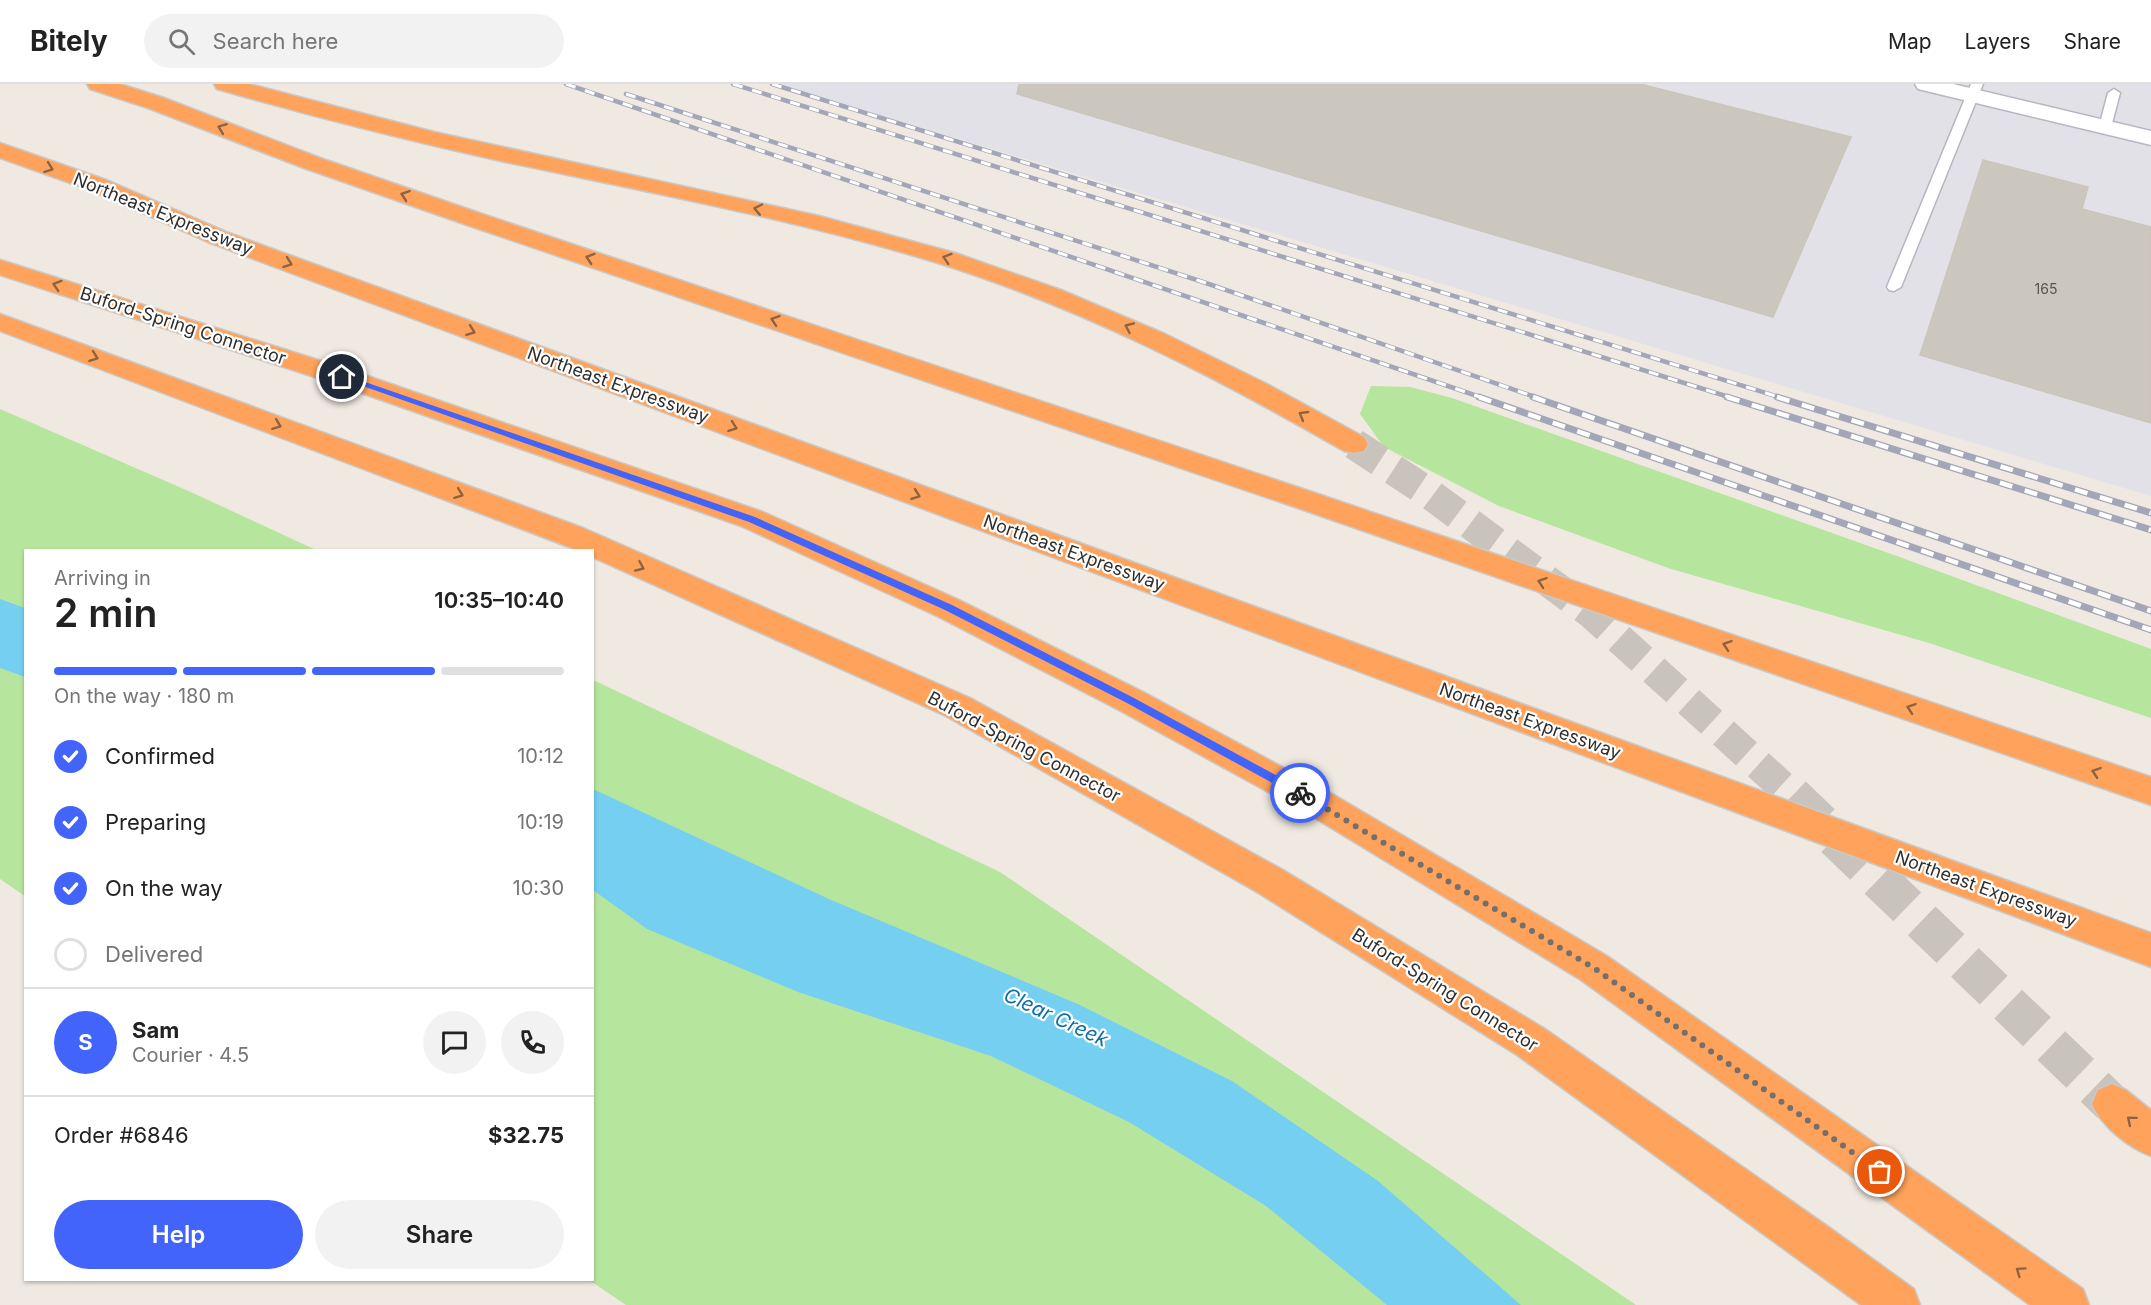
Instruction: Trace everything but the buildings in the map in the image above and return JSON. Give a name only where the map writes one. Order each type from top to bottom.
[{"type":"highway","points":[[98,84],[156,103],[312,163],[476,220],[1293,496],[2151,791]]},
{"type":"highway","points":[[225,84],[308,108],[421,136],[794,216],[949,258],[1038,289],[1184,352],[1262,391],[1354,444]]},
{"type":"highway","name":"Northeast Expressway","points":[[0,150],[98,185],[217,237],[2151,950]]},
{"type":"highway","name":"Buford-Spring Connector","points":[[0,267],[342,377],[752,519],[948,608],[1131,701],[1322,806],[1594,968],[2067,1305]]},
{"type":"highway","name":"Buford-Spring Connector","points":[[0,322],[572,536],[958,707],[1270,881],[1531,1042],[1815,1243],[1898,1305]]},
{"type":"highway","points":[[2112,1104],[2151,1136]]},
{"type":"street","points":[[1926,84],[1975,90],[2151,138]]},
{"type":"lane","points":[[1894,287],[1975,90]]},
{"type":"lane","points":[[2105,127],[2114,93]]},
{"type":"shaded area","points":[[779,84],[2151,84],[2151,496],[778,85]]},
{"type":"green space","points":[[1371,386],[1410,387],[1452,398],[2151,649],[2151,718],[1929,643],[1668,568],[1499,506],[1384,447],[1360,414]]},
{"type":"green space","points":[[0,409],[193,493],[314,549],[24,549],[24,895],[0,879]]},
{"type":"green space","points":[[594,680],[1000,872],[1636,1305],[626,1305],[590,1281],[594,1281]]},
{"type":"water","points":[[0,599],[24,608],[24,677],[0,668]]},
{"type":"water","name":"Clear Creek","points":[[594,789],[829,899],[1080,1005],[1232,1081],[1378,1181],[1521,1305],[1387,1305],[1266,1206],[1129,1122],[991,1056],[798,992],[647,929],[594,891]]},
{"type":"tunnel","points":[[1354,444],[1423,489],[1591,613],[1794,797]]},
{"type":"tunnel","points":[[1792,796],[2112,1104]]},
{"type":"railway","points":[[566,84],[1483,398]]},
{"type":"railway","points":[[733,84],[1732,398]]},
{"type":"railway","points":[[772,84],[1782,398]]},
{"type":"railway","points":[[626,94],[1203,282],[1538,398]]},
{"type":"railway","points":[[1479,397],[2151,630]]},
{"type":"railway","points":[[1533,397],[2151,611]]},
{"type":"railway","points":[[1727,397],[2151,530]]},
{"type":"railway","points":[[1777,397],[2151,513]]},
{"type":"way so far","points":[[1300,793],[1594,968],[1880,1172]]},
{"type":"route","points":[[342,377],[752,519],[948,608],[1131,701],[1300,793]]}]
